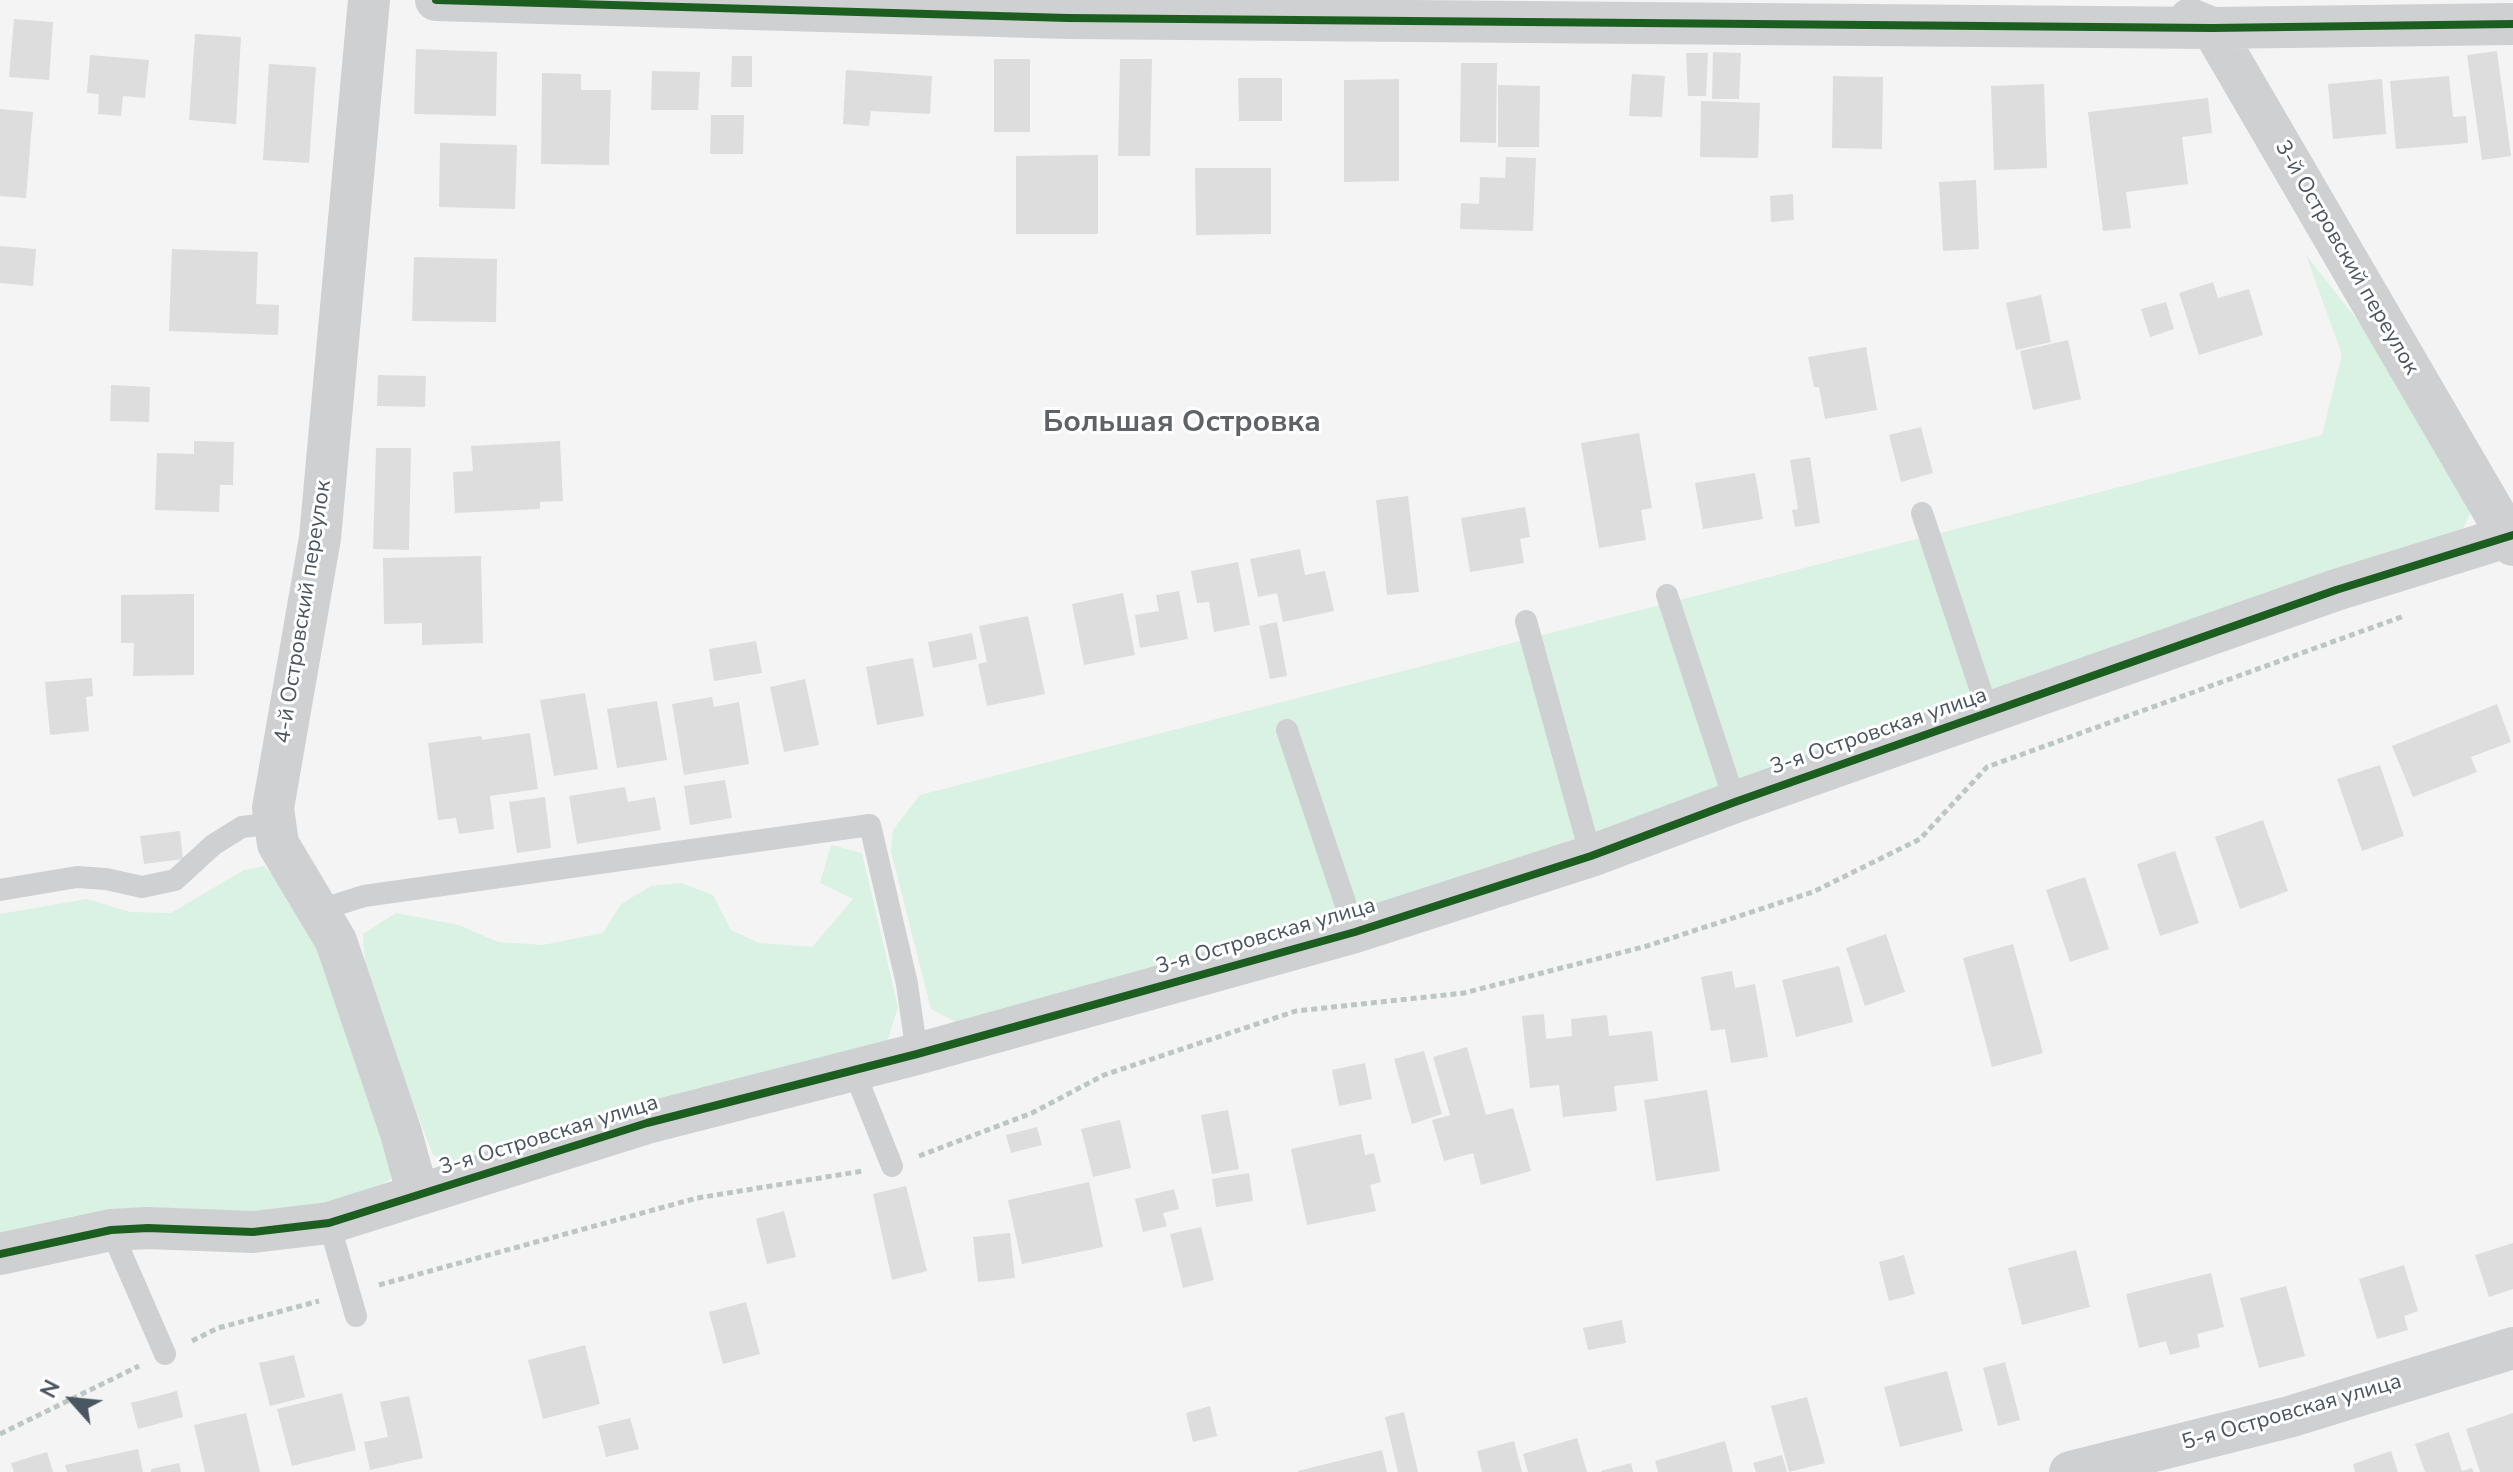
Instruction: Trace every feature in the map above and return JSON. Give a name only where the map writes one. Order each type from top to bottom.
[{"type":"street","name":"4-й Островский переулок","points":[[369,0],[320,538],[273,808],[278,844],[336,941],[401,1133],[418,1195]]},
{"type":"street","points":[[436,0],[1068,18],[2212,28],[2513,24]]},
{"type":"street","points":[[2153,0],[2174,13],[2212,28]]},
{"type":"street","name":"3-й Островский переулок","points":[[2212,28],[2511,539]]},
{"type":"street","name":"3-я Островская улица","points":[[0,1254],[111,1230],[148,1228],[253,1232],[329,1223],[647,1123],[854,1071],[1355,932],[1591,856],[1735,802],[2336,590],[2511,539]]},
{"type":"street","name":"5-я Островская улица","points":[[2070,1472],[2289,1417],[2513,1348]]},
{"type":"lane","points":[[1922,513],[1988,712]]},
{"type":"lane","points":[[1667,595],[1735,802]]},
{"type":"lane","points":[[1526,621],[1591,856]]},
{"type":"lane","points":[[1287,730],[1355,932]]},
{"type":"lane","points":[[0,890],[77,877],[106,879],[142,887],[175,880],[213,845],[242,827],[275,823]]},
{"type":"lane","points":[[320,910],[364,896],[870,825],[907,984],[917,1054]]},
{"type":"lane","points":[[854,1071],[892,1166]]},
{"type":"lane","points":[[329,1223],[356,1316]]},
{"type":"lane","points":[[111,1230],[165,1354]]},
{"type":"path","points":[[0,1434],[218,1328],[697,1198],[892,1166],[1032,1113],[1104,1075],[1296,1011],[1464,993],[1647,946],[1813,892],[1920,839],[1987,767],[2410,613]]},
{"type":"green space","points":[[2306,255],[2387,358],[2471,512],[2459,537],[1404,898],[957,1023],[931,1009],[891,852],[893,830],[920,795],[2322,435],[2342,355]]},
{"type":"green space","points":[[831,845],[862,853],[898,1007],[886,1045],[459,1168],[433,1155],[366,978],[363,934],[396,913],[459,925],[498,942],[543,945],[603,933],[621,904],[651,886],[681,883],[713,895],[731,930],[759,943],[812,947],[853,899],[820,883]]},
{"type":"green space","points":[[264,866],[295,898],[331,978],[394,1151],[392,1178],[357,1200],[0,1238],[0,914],[87,899],[130,912],[171,913],[244,870]]},
{"type":"building","points":[[14,19],[53,22],[49,80],[9,77]]},
{"type":"building","points":[[195,34],[241,37],[236,124],[189,120]]},
{"type":"building","points":[[416,49],[497,52],[496,116],[414,114]]},
{"type":"building","points":[[2497,51],[2511,156],[2482,160],[2467,55]]},
{"type":"building","points":[[1713,52],[1741,53],[1739,99],[1712,99]]},
{"type":"building","points":[[1686,53],[1708,53],[1706,96],[1688,96]]},
{"type":"building","points":[[90,55],[149,60],[145,98],[123,96],[121,116],[98,114],[99,94],[87,93]]},
{"type":"building","points":[[732,56],[752,56],[752,87],[731,87]]},
{"type":"building","points":[[994,59],[1030,59],[1030,132],[994,132]]},
{"type":"building","points":[[1120,59],[1152,59],[1150,156],[1118,156]]},
{"type":"building","points":[[1461,63],[1497,63],[1496,143],[1460,142]]},
{"type":"building","points":[[269,64],[316,67],[309,163],[263,160]]},
{"type":"building","points":[[846,70],[932,76],[930,114],[871,111],[869,126],[843,124]]},
{"type":"building","points":[[652,71],[700,72],[698,110],[651,110]]},
{"type":"building","points":[[542,73],[581,74],[581,90],[611,90],[609,165],[541,164]]},
{"type":"building","points":[[1632,74],[1665,76],[1662,117],[1629,116]]},
{"type":"building","points":[[1833,76],[1883,77],[1882,149],[1832,148]]},
{"type":"building","points":[[2449,76],[2453,117],[2466,116],[2468,143],[2396,149],[2390,81]]},
{"type":"building","points":[[1238,78],[1282,78],[1282,121],[1239,121]]},
{"type":"building","points":[[1399,79],[1399,181],[1344,182],[1344,80]]},
{"type":"building","points":[[2382,79],[2386,134],[2333,139],[2328,84]]},
{"type":"building","points":[[2044,84],[2047,168],[1994,170],[1991,86]]},
{"type":"building","points":[[1498,85],[1540,86],[1539,147],[1498,147]]},
{"type":"building","points":[[2208,98],[2212,133],[2182,137],[2188,184],[2126,192],[2131,228],[2103,231],[2088,112]]},
{"type":"building","points":[[1701,101],[1760,103],[1758,158],[1700,157]]},
{"type":"building","points":[[0,109],[33,112],[26,198],[0,196]]},
{"type":"building","points":[[711,115],[744,115],[743,154],[710,154]]},
{"type":"building","points":[[440,143],[517,145],[515,209],[439,207]]},
{"type":"building","points":[[1098,155],[1098,234],[1016,234],[1016,156]]},
{"type":"building","points":[[1506,157],[1536,158],[1533,231],[1460,229],[1461,203],[1479,204],[1480,177],[1505,178]]},
{"type":"building","points":[[1195,168],[1271,168],[1271,234],[1196,235]]},
{"type":"building","points":[[1976,180],[1979,249],[1943,251],[1939,182]]},
{"type":"building","points":[[1793,194],[1794,220],[1771,222],[1770,196]]},
{"type":"building","points":[[0,246],[36,249],[33,286],[0,283]]},
{"type":"building","points":[[172,249],[258,252],[256,304],[279,305],[278,335],[169,331]]},
{"type":"building","points":[[414,257],[497,259],[496,322],[412,321]]},
{"type":"building","points":[[2213,282],[2218,298],[2249,289],[2263,335],[2199,355],[2179,293]]},
{"type":"building","points":[[2041,295],[2051,342],[2016,350],[2006,303]]},
{"type":"building","points":[[2166,302],[2174,329],[2150,337],[2141,309]]},
{"type":"building","points":[[2068,340],[2081,399],[2033,410],[2020,351]]},
{"type":"building","points":[[1866,347],[1877,410],[1825,419],[1819,387],[1814,387],[1808,357]]},
{"type":"building","points":[[378,375],[426,376],[425,407],[377,406]]},
{"type":"building","points":[[111,385],[150,387],[149,422],[110,421]]},
{"type":"building","points":[[1921,427],[1933,473],[1901,482],[1889,435]]},
{"type":"building","points":[[1639,433],[1652,508],[1641,510],[1646,540],[1599,548],[1581,443]]},
{"type":"building","points":[[194,441],[234,442],[233,485],[220,485],[219,512],[155,510],[157,453],[194,454]]},
{"type":"building","points":[[560,441],[563,501],[540,502],[540,509],[455,513],[453,472],[473,471],[471,446]]},
{"type":"building","points":[[376,448],[411,448],[409,550],[373,549]]},
{"type":"building","points":[[1810,457],[1820,523],[1795,527],[1792,510],[1798,509],[1790,460]]},
{"type":"building","points":[[1755,473],[1763,519],[1703,529],[1695,483]]},
{"type":"building","points":[[1408,496],[1419,592],[1387,595],[1376,500]]},
{"type":"building","points":[[1525,507],[1530,537],[1520,539],[1524,563],[1470,572],[1461,518]]},
{"type":"building","points":[[1300,549],[1305,575],[1325,571],[1334,611],[1283,622],[1277,593],[1258,597],[1250,559]]},
{"type":"building","points":[[481,556],[483,643],[422,645],[422,623],[384,624],[383,558]]},
{"type":"building","points":[[1238,562],[1250,625],[1214,632],[1209,602],[1197,603],[1191,571]]},
{"type":"building","points":[[1179,591],[1188,639],[1140,648],[1135,615],[1159,611],[1156,595]]},
{"type":"building","points":[[1123,593],[1135,655],[1084,665],[1072,604]]},
{"type":"building","points":[[194,594],[194,675],[133,676],[134,643],[121,643],[121,595]]},
{"type":"building","points":[[1028,616],[1045,694],[987,706],[978,664],[987,662],[979,626]]},
{"type":"building","points":[[1277,622],[1287,676],[1270,679],[1259,626]]},
{"type":"building","points":[[972,633],[977,659],[933,668],[928,642]]},
{"type":"building","points":[[756,641],[762,673],[714,681],[709,649]]},
{"type":"building","points":[[913,658],[924,716],[877,725],[866,667]]},
{"type":"building","points":[[92,678],[93,696],[86,697],[89,731],[50,735],[45,682]]},
{"type":"building","points":[[805,679],[819,745],[784,752],[770,687]]},
{"type":"building","points":[[585,693],[598,769],[554,776],[540,700]]},
{"type":"building","points":[[712,697],[714,707],[739,702],[749,764],[684,775],[672,704]]},
{"type":"building","points":[[657,701],[667,760],[617,768],[607,709]]},
{"type":"building","points":[[2497,704],[2511,742],[2471,757],[2477,772],[2413,797],[2392,746]]},
{"type":"building","points":[[530,733],[538,789],[490,796],[494,829],[459,834],[456,818],[438,820],[428,743]]},
{"type":"building","points":[[2380,765],[2404,836],[2362,851],[2337,779]]},
{"type":"building","points":[[725,780],[732,818],[690,825],[684,786]]},
{"type":"building","points":[[625,787],[628,802],[655,797],[661,830],[577,844],[569,796]]},
{"type":"building","points":[[545,797],[551,848],[517,853],[509,802]]},
{"type":"building","points":[[2263,820],[2288,891],[2240,909],[2215,837]]},
{"type":"building","points":[[180,831],[183,859],[144,864],[140,836]]},
{"type":"building","points":[[2175,851],[2199,923],[2160,936],[2137,864]]},
{"type":"building","points":[[2085,877],[2109,949],[2070,962],[2046,890]]},
{"type":"building","points":[[1886,934],[1905,992],[1865,1006],[1846,948]]},
{"type":"building","points":[[2013,944],[2043,1053],[1992,1067],[1963,958]]},
{"type":"building","points":[[1839,966],[1853,1022],[1796,1037],[1782,980]]},
{"type":"building","points":[[1732,971],[1735,988],[1755,984],[1768,1057],[1731,1063],[1725,1029],[1711,1031],[1701,977]]},
{"type":"building","points":[[1544,1014],[1546,1039],[1572,1036],[1571,1019],[1607,1015],[1609,1036],[1652,1031],[1658,1081],[1614,1086],[1617,1111],[1563,1117],[1559,1085],[1530,1088],[1522,1016]]},
{"type":"building","points":[[1467,1047],[1486,1115],[1513,1108],[1531,1171],[1481,1185],[1473,1153],[1444,1161],[1432,1120],[1450,1115],[1433,1057]]},
{"type":"building","points":[[1424,1051],[1442,1114],[1412,1124],[1394,1059]]},
{"type":"building","points":[[1365,1063],[1372,1099],[1339,1106],[1332,1070]]},
{"type":"building","points":[[1707,1090],[1720,1171],[1656,1181],[1644,1100]]},
{"type":"building","points":[[1228,1110],[1239,1169],[1212,1174],[1201,1115]]},
{"type":"building","points":[[1120,1120],[1131,1168],[1093,1177],[1081,1129]]},
{"type":"building","points":[[1037,1127],[1042,1145],[1011,1153],[1006,1135]]},
{"type":"building","points":[[1361,1134],[1365,1155],[1374,1153],[1381,1182],[1370,1185],[1376,1211],[1307,1225],[1291,1149]]},
{"type":"building","points":[[1249,1173],[1253,1201],[1216,1207],[1212,1179]]},
{"type":"building","points":[[1089,1182],[1103,1247],[1022,1264],[1008,1200]]},
{"type":"building","points":[[906,1186],[927,1271],[892,1280],[873,1194]]},
{"type":"building","points":[[1174,1189],[1179,1209],[1163,1213],[1167,1226],[1143,1232],[1135,1199]]},
{"type":"building","points":[[784,1211],[796,1257],[767,1264],[756,1219]]},
{"type":"building","points":[[1201,1227],[1214,1280],[1183,1288],[1170,1234]]},
{"type":"building","points":[[1010,1233],[1015,1278],[978,1282],[973,1237]]},
{"type":"building","points":[[2513,1243],[2513,1289],[2489,1297],[2475,1255]]},
{"type":"building","points":[[2076,1250],[2090,1307],[2022,1325],[2008,1268]]},
{"type":"building","points":[[1904,1255],[1915,1294],[1889,1301],[1879,1262]]},
{"type":"building","points":[[2404,1265],[2418,1311],[2404,1316],[2408,1330],[2377,1339],[2359,1279]]},
{"type":"building","points":[[2211,1273],[2224,1327],[2197,1334],[2200,1347],[2170,1355],[2166,1341],[2139,1348],[2126,1294]]},
{"type":"building","points":[[2286,1286],[2305,1356],[2259,1368],[2240,1298]]},
{"type":"building","points":[[746,1302],[760,1354],[723,1364],[709,1312]]},
{"type":"building","points":[[1622,1320],[1626,1343],[1588,1350],[1583,1328]]},
{"type":"building","points":[[585,1345],[600,1404],[543,1419],[528,1360]]},
{"type":"building","points":[[294,1355],[305,1397],[270,1406],[259,1363]]},
{"type":"building","points":[[2005,1362],[2020,1420],[1998,1426],[1983,1368]]},
{"type":"building","points":[[1947,1371],[1963,1431],[1900,1447],[1884,1387]]},
{"type":"building","points":[[177,1391],[183,1417],[138,1429],[131,1403]]},
{"type":"building","points":[[342,1393],[356,1450],[292,1466],[277,1409]]},
{"type":"building","points":[[409,1396],[423,1458],[370,1470],[364,1442],[388,1437],[380,1402]]},
{"type":"building","points":[[1807,1397],[1825,1463],[1789,1472],[1771,1406]]},
{"type":"building","points":[[1210,1406],[1217,1436],[1193,1442],[1186,1413]]},
{"type":"building","points":[[1404,1412],[1418,1472],[1398,1472],[1385,1417]]},
{"type":"building","points":[[246,1413],[260,1472],[205,1472],[194,1425]]},
{"type":"building","points":[[2513,1413],[2513,1472],[2480,1472],[2466,1429]]},
{"type":"building","points":[[630,1418],[639,1449],[606,1457],[598,1426]]},
{"type":"building","points":[[2449,1432],[2462,1471],[2472,1468],[2474,1472],[2425,1472],[2415,1444]]},
{"type":"building","points":[[1577,1438],[1587,1472],[1528,1472],[1523,1454]]},
{"type":"building","points":[[1514,1441],[1522,1472],[1482,1472],[1477,1451]]},
{"type":"building","points":[[1725,1441],[1733,1472],[1658,1472],[1655,1461]]},
{"type":"building","points":[[138,1449],[143,1472],[67,1472],[65,1465]]},
{"type":"building","points":[[1382,1450],[1387,1472],[1298,1472],[1298,1471]]},
{"type":"building","points":[[2391,1451],[2398,1472],[2355,1472],[2353,1464]]},
{"type":"building","points":[[47,1452],[53,1472],[14,1472],[11,1463]]},
{"type":"building","points":[[1782,1455],[1787,1472],[1756,1472],[1753,1463]]},
{"type":"building","points":[[179,1463],[181,1472],[151,1472],[151,1469]]},
{"type":"building","points":[[1631,1463],[1633,1472],[1601,1472],[1601,1471]]},
{"type":"cycle path","points":[[436,0],[1068,18],[2212,28],[2513,24]]},
{"type":"cycle path","points":[[0,1254],[111,1230],[148,1228],[253,1232],[329,1223],[647,1123],[917,1054],[1355,932],[1591,856],[1735,802],[2336,590],[2513,535]]},
{"type":"district","name":"Большая Островка","points":[[1182,424]]}]
